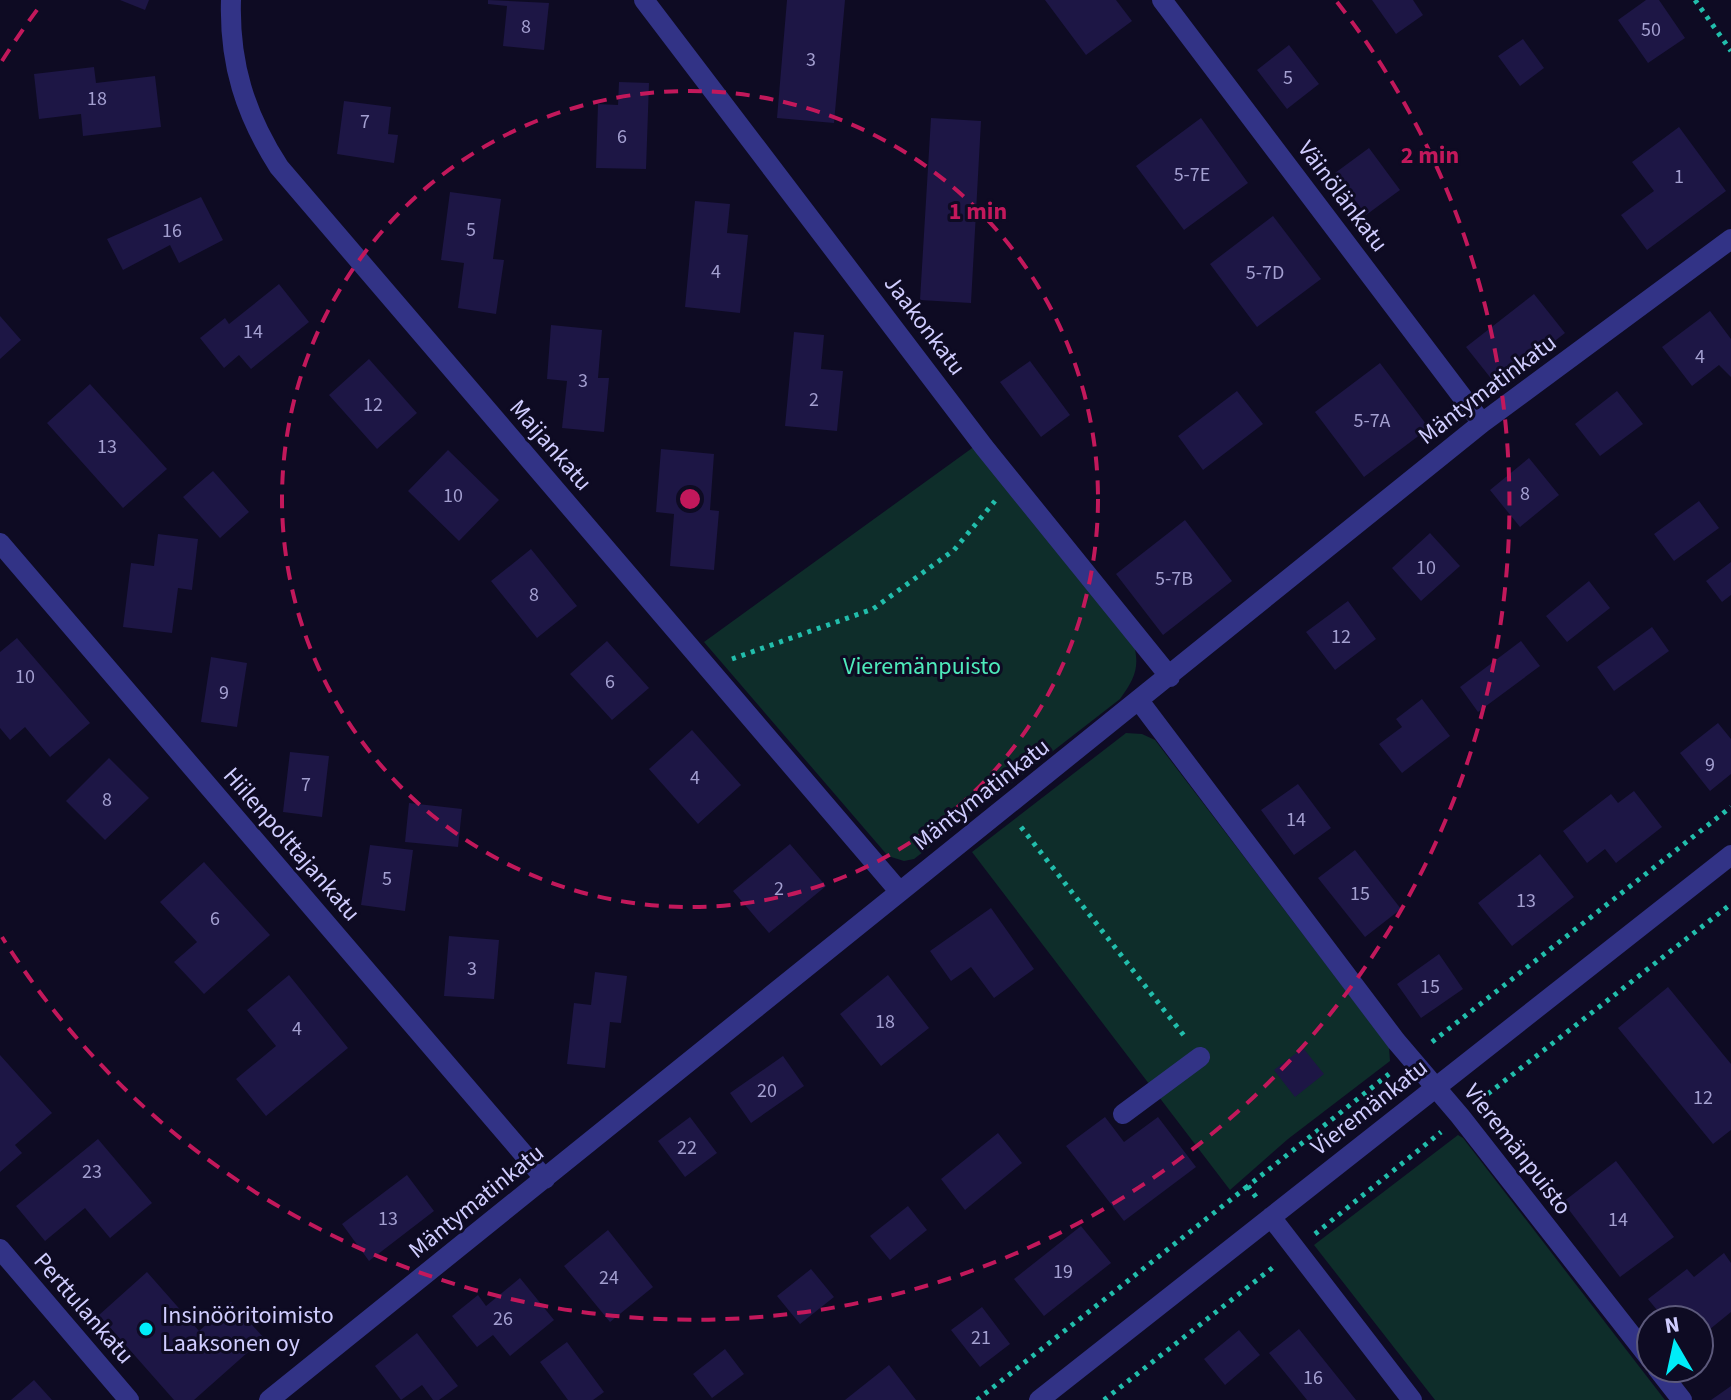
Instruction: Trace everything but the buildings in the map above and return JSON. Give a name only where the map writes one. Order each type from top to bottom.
[{"type":"street","name":"Maijankatu","points":[[231,0],[230,39],[240,91],[258,134],[279,167],[899,891]]},
{"type":"street","name":"Jaakonkatu","points":[[644,0],[1012,480],[1170,677]]},
{"type":"street","name":"Väinölänkatu","points":[[1162,0],[1482,423]]},
{"type":"street","name":"Mäntymatinkatu","points":[[269,1400],[899,891],[1140,702],[1482,423],[1731,239]]},
{"type":"street","name":"Hiilenpolttajankatu","points":[[0,543],[545,1179]]},
{"type":"street","name":"Vieremänpuisto","points":[[1140,702],[1411,1058],[1635,1340]]},
{"type":"street","name":"Vieremänkatu","points":[[1039,1400],[1731,855]]},
{"type":"street","points":[[1123,1114],[1200,1057]]},
{"type":"street","points":[[1271,1217],[1412,1400]]},
{"type":"street","name":"Perttulankatu","points":[[0,1249],[129,1400]]},
{"type":"street","points":[[1670,1384],[1682,1400]]},
{"type":"path","points":[[1695,0],[1731,51]]},
{"type":"path","points":[[712,672],[722,663],[873,609],[954,550],[1012,480]]},
{"type":"path","points":[[1273,1164],[1731,807]]},
{"type":"path","points":[[1006,808],[1200,1057]]},
{"type":"path","points":[[1104,1400],[1731,904]]},
{"type":"path","points":[[977,1400],[1248,1186]]},
{"type":"green space","name":"Vieremänpuisto","points":[[975,446],[1134,645],[1136,667],[1120,699],[914,859],[904,861],[888,856],[704,642]]},
{"type":"green space","points":[[1126,733],[1142,734],[1155,740],[1389,1047],[1390,1061],[1288,1139],[1230,1190],[972,852]]},
{"type":"green space","points":[[1458,1135],[1635,1361],[1635,1384],[1653,1384],[1665,1400],[1435,1400],[1314,1245]]},
{"type":"place","name":"Insinööritoimisto Laaksonen oy","points":[[146,1329]]}]
